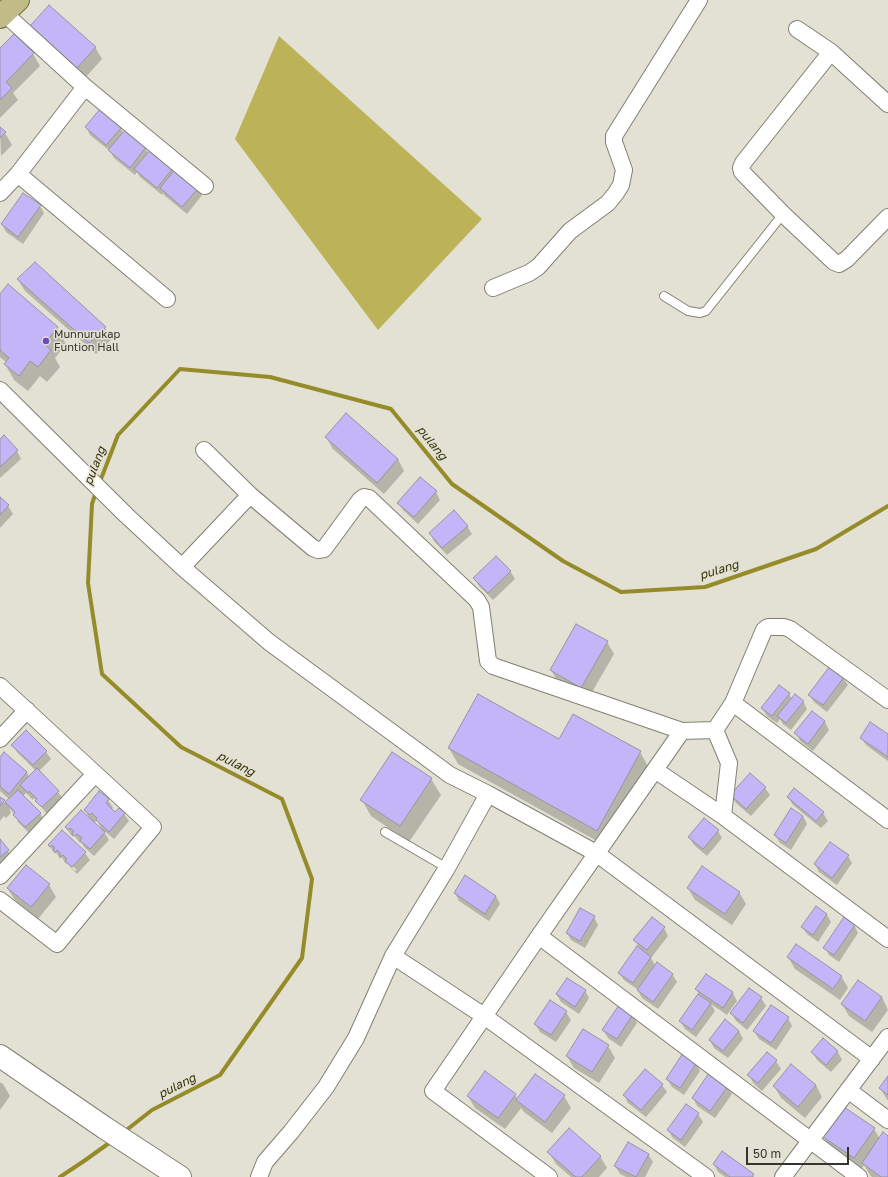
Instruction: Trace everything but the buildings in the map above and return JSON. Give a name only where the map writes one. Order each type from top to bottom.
[{"type":"street","points":[[493,288],[529,273],[538,267],[570,231],[608,203],[616,193],[621,185],[624,170],[614,142],[614,136],[699,0]]},
{"type":"street","points":[[8,10],[85,87],[205,186]]},
{"type":"street","points":[[797,29],[831,52],[888,104]]},
{"type":"street","points":[[831,52],[743,163],[741,168],[742,172],[783,214],[834,262],[840,264],[848,260],[888,217]]},
{"type":"street","points":[[0,193],[18,174],[85,87]]},
{"type":"street","points":[[18,174],[166,299]]},
{"type":"street","points":[[0,390],[126,515],[182,567],[269,642],[450,775],[596,853],[872,1059]]},
{"type":"street","points":[[204,450],[250,495],[313,548],[318,550],[324,549],[360,500],[364,497],[369,498],[477,600],[481,607],[488,661],[494,666],[682,731],[715,730]]},
{"type":"street","points":[[182,567],[250,495]]},
{"type":"street","points":[[715,730],[733,703],[764,630],[768,627],[784,627],[790,629],[888,700]]},
{"type":"street","points":[[0,686],[153,827],[57,944],[0,900]]},
{"type":"street","points":[[733,703],[888,820]]},
{"type":"street","points":[[0,739],[27,710]]},
{"type":"street","points":[[715,730],[729,763],[723,816]]},
{"type":"street","points":[[549,1177],[433,1091],[596,853],[682,731]]},
{"type":"street","points":[[655,770],[723,816],[888,939]]},
{"type":"street","points":[[0,876],[95,774]]},
{"type":"street","points":[[260,1177],[265,1162],[291,1132],[326,1087],[356,1038],[393,956],[447,868],[488,794]]},
{"type":"street","points":[[539,936],[859,1177]]},
{"type":"street","points":[[393,956],[484,1016],[706,1177]]},
{"type":"street","points":[[783,1177],[888,1037]]},
{"type":"street","points":[[0,1056],[180,1177]]},
{"type":"street","points":[[848,1090],[888,1120]]},
{"type":"lane","points":[[664,296],[688,311],[700,313],[706,311],[783,214]]},
{"type":"lane","points":[[385,832],[447,868]]},
{"type":"shaded area","points":[[279,36],[482,219],[378,330],[235,139]]},
{"type":"waterway","name":"pulang","points":[[99,484],[118,435],[180,369],[270,377],[391,409],[452,484],[563,561],[621,592],[705,587],[816,549],[888,506]]},
{"type":"waterway","name":"pulang","points":[[96,492],[92,504],[88,583],[102,674],[181,747],[282,799],[312,879],[302,958],[220,1075],[152,1110],[124,1132]]},
{"type":"waterway","name":"pulang","points":[[60,1177],[112,1141]]},
{"type":"place","name":"Munnurukap Funtion Hall","points":[[46,341]]}]
